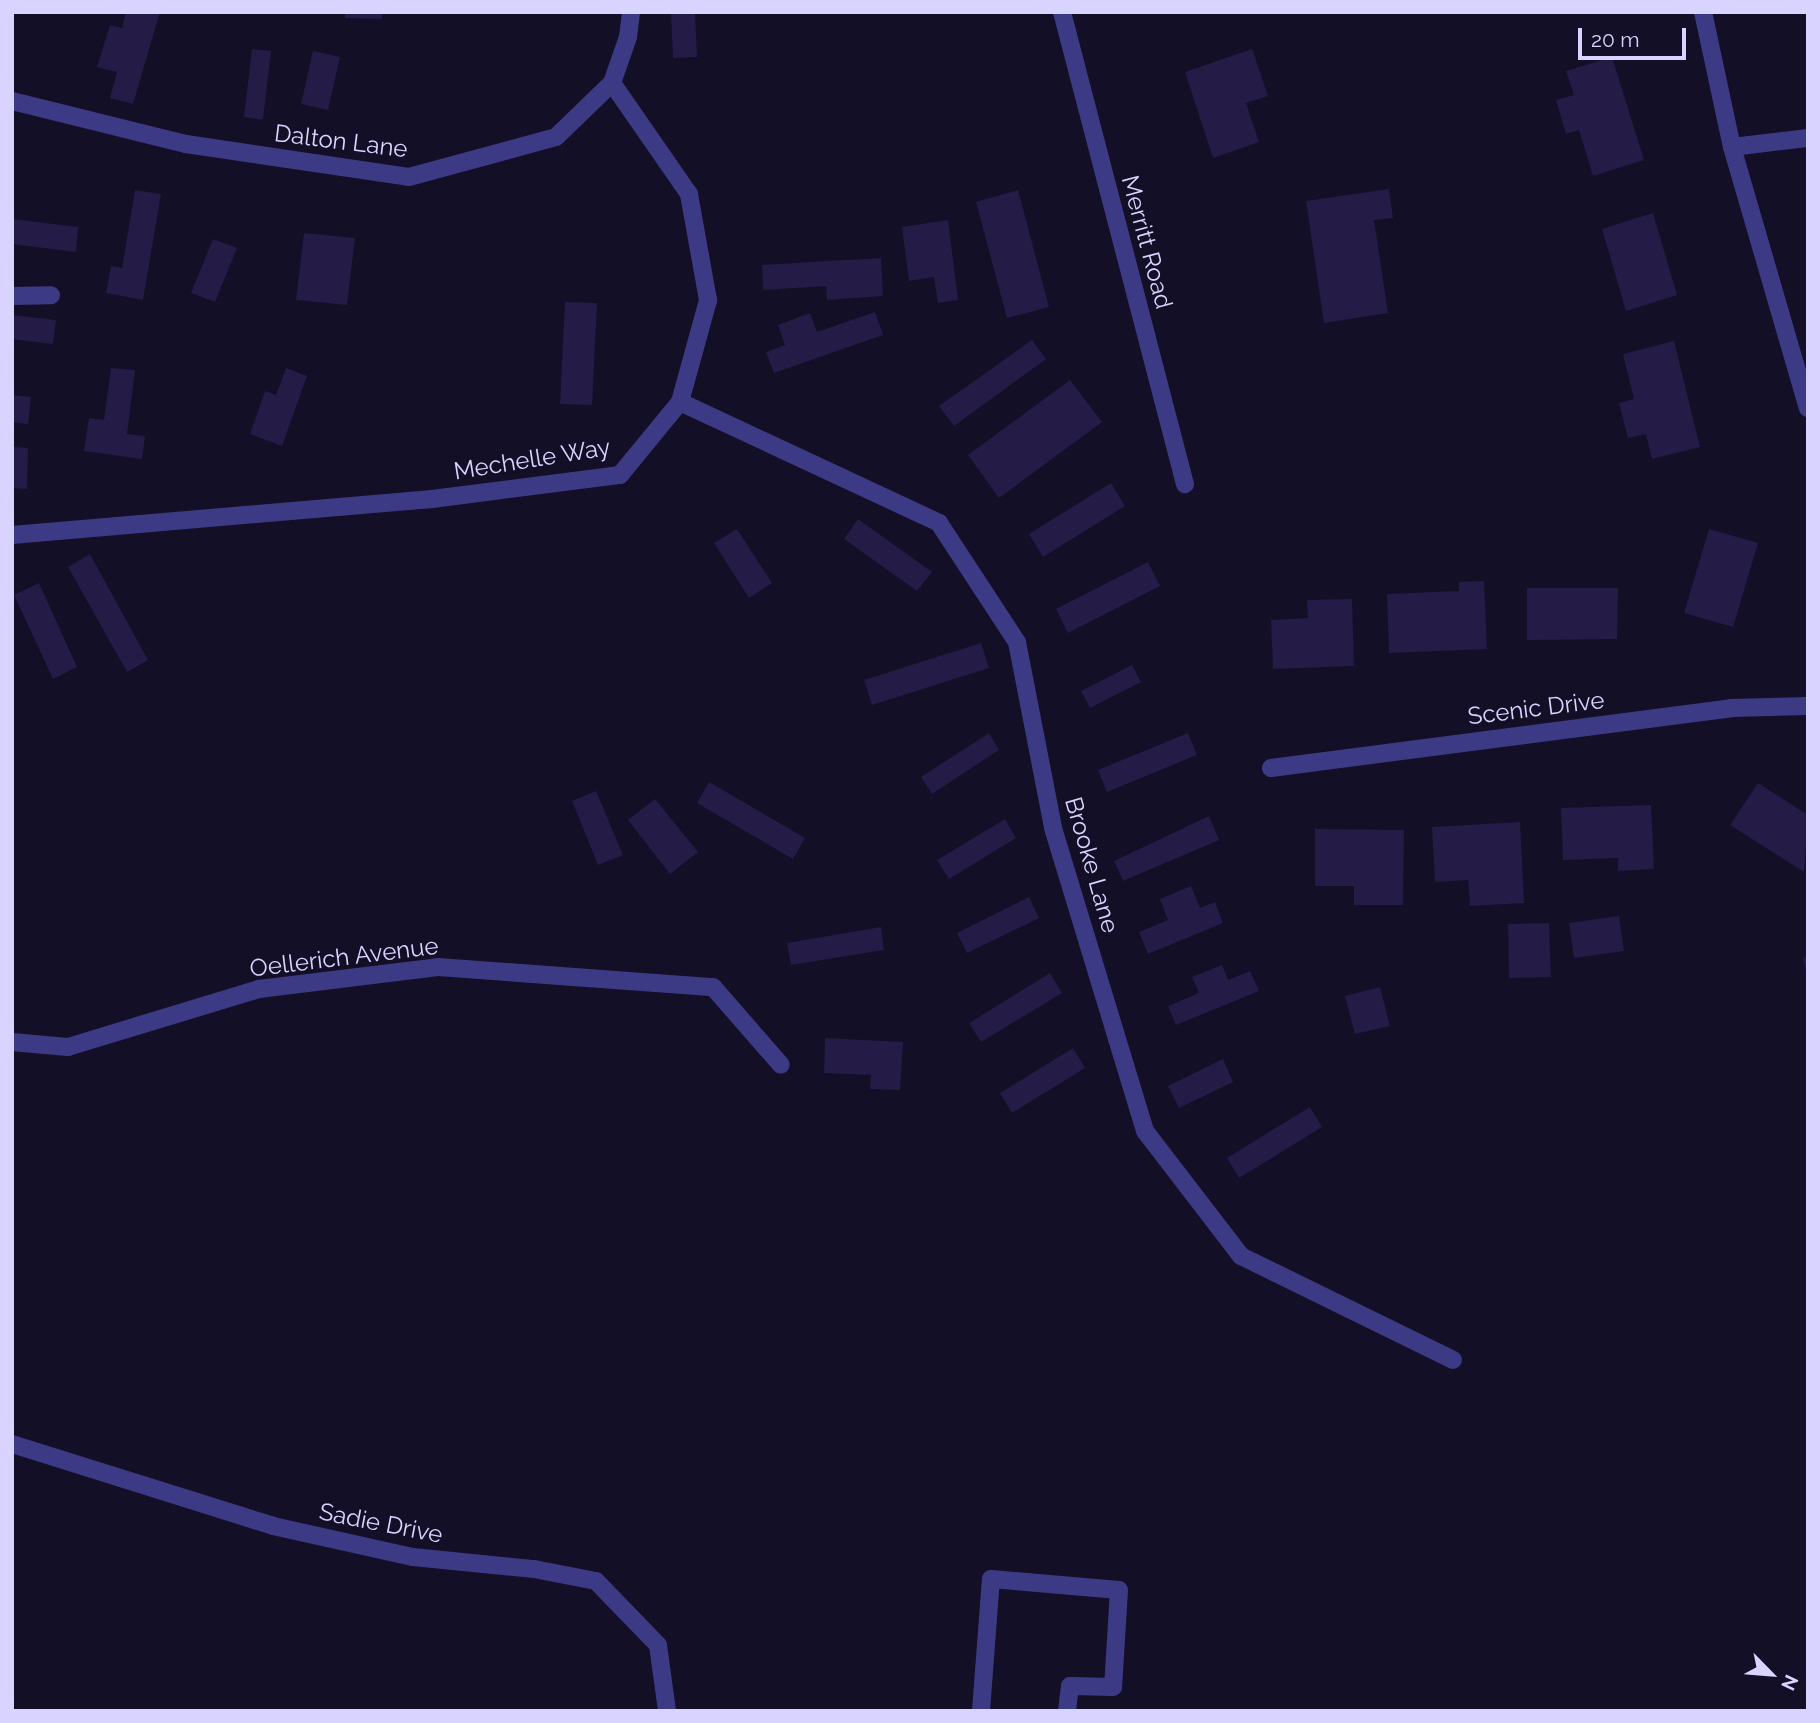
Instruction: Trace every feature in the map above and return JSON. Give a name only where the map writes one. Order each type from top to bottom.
[{"type":"street","name":"Dalton Lane","points":[[12,101],[186,144],[410,177],[556,137],[612,83],[628,37],[631,12]]},
{"type":"street","name":"Merritt Road","points":[[1062,12],[1185,484]]},
{"type":"street","points":[[1703,12],[1732,147],[1808,408]]},
{"type":"street","name":"Mechelle Way","points":[[12,535],[432,499],[620,475],[680,402],[708,300],[689,194],[612,83]]},
{"type":"street","points":[[1732,147],[1808,138]]},
{"type":"street","points":[[12,296],[51,295]]},
{"type":"street","name":"Brooke Lane","points":[[680,402],[939,523],[1017,642],[1054,828],[1145,1131],[1241,1255],[1453,1360]]},
{"type":"street","name":"Scenic Drive","points":[[1271,768],[1731,708],[1808,706]]},
{"type":"street","name":"Oellerich Avenue","points":[[12,1042],[68,1047],[259,989],[438,967],[713,987],[781,1065]]},
{"type":"street","name":"Sadie Drive","points":[[12,1444],[273,1526],[413,1557],[534,1569],[596,1581],[657,1644],[667,1711]]},
{"type":"street","points":[[981,1711],[991,1579],[1119,1590],[1113,1687],[1070,1686],[1068,1711]]},
{"type":"building","points":[[126,12],[160,12],[133,104],[110,98],[117,72],[97,67],[110,25],[122,28]]},
{"type":"building","points":[[345,12],[382,12],[382,19],[345,18]]},
{"type":"building","points":[[671,12],[695,12],[697,57],[673,58]]},
{"type":"building","points":[[252,49],[271,51],[263,120],[244,117]]},
{"type":"building","points":[[1252,49],[1268,96],[1246,103],[1259,142],[1213,158],[1185,72]]},
{"type":"building","points":[[313,51],[340,57],[328,110],[301,104]]},
{"type":"building","points":[[1612,57],[1644,160],[1593,176],[1579,130],[1566,134],[1556,100],[1574,95],[1566,71]]},
{"type":"building","points":[[1389,189],[1393,218],[1374,220],[1388,313],[1324,323],[1306,201]]},
{"type":"building","points":[[135,190],[161,194],[143,300],[106,293],[111,266],[122,268]]},
{"type":"building","points":[[1018,190],[1049,307],[1007,318],[976,202]]},
{"type":"building","points":[[1653,213],[1677,295],[1626,311],[1602,229]]},
{"type":"building","points":[[12,219],[78,227],[76,252],[12,244]]},
{"type":"building","points":[[948,220],[958,300],[938,303],[934,277],[909,281],[902,227]]},
{"type":"building","points":[[304,233],[355,238],[347,305],[296,300]]},
{"type":"building","points":[[213,239],[237,248],[215,302],[191,293]]},
{"type":"building","points":[[881,258],[883,296],[827,300],[826,286],[763,290],[762,265]]},
{"type":"building","points":[[565,302],[597,303],[592,405],[560,404]]},
{"type":"building","points":[[875,312],[883,335],[774,373],[766,352],[785,345],[778,325],[810,313],[817,332]]},
{"type":"building","points":[[12,315],[56,320],[53,344],[12,339]]},
{"type":"building","points":[[1032,340],[1046,359],[954,426],[939,406]]},
{"type":"building","points":[[1674,341],[1700,447],[1652,459],[1646,434],[1628,438],[1619,403],[1634,399],[1623,354]]},
{"type":"building","points":[[111,368],[135,370],[127,434],[145,436],[142,459],[84,451],[89,418],[104,420]]},
{"type":"building","points":[[286,368],[307,376],[282,446],[250,434],[265,391],[276,395]]},
{"type":"building","points":[[1070,380],[1102,422],[999,498],[968,455]]},
{"type":"building","points":[[12,395],[31,397],[28,424],[12,422]]},
{"type":"building","points":[[12,447],[28,448],[27,489],[12,488]]},
{"type":"building","points":[[1111,483],[1125,506],[1043,557],[1029,534]]},
{"type":"building","points":[[858,519],[932,572],[917,591],[844,539]]},
{"type":"building","points":[[737,529],[772,583],[749,598],[714,543]]},
{"type":"building","points":[[1709,529],[1758,543],[1733,627],[1684,613]]},
{"type":"building","points":[[90,554],[148,660],[127,672],[68,567]]},
{"type":"building","points":[[1148,562],[1160,586],[1068,633],[1056,609]]},
{"type":"building","points":[[1484,581],[1487,649],[1389,653],[1387,594],[1459,591],[1459,582]]},
{"type":"building","points":[[39,583],[77,667],[53,679],[14,595]]},
{"type":"building","points":[[1527,588],[1618,588],[1617,639],[1527,640]]},
{"type":"building","points":[[1352,599],[1354,666],[1273,669],[1271,620],[1308,618],[1307,600]]},
{"type":"building","points":[[981,643],[989,668],[872,705],[864,680]]},
{"type":"building","points":[[1132,665],[1141,682],[1090,708],[1081,691]]},
{"type":"building","points":[[989,733],[999,750],[932,794],[921,777]]},
{"type":"building","points":[[1188,733],[1197,755],[1107,792],[1098,770]]},
{"type":"building","points":[[709,782],[805,838],[793,859],[697,803]]},
{"type":"building","points":[[1758,783],[1808,815],[1804,872],[1730,825]]},
{"type":"building","points":[[596,791],[623,855],[598,865],[572,801]]},
{"type":"building","points":[[655,799],[698,852],[670,874],[628,820]]},
{"type":"building","points":[[1651,805],[1654,869],[1618,871],[1618,858],[1563,860],[1561,808]]},
{"type":"building","points":[[1209,816],[1219,840],[1123,881],[1114,861]]},
{"type":"building","points":[[1005,819],[1016,838],[949,879],[937,860]]},
{"type":"building","points":[[1520,822],[1524,903],[1470,906],[1468,880],[1435,882],[1432,827]]},
{"type":"building","points":[[1315,829],[1404,830],[1403,905],[1354,905],[1354,886],[1315,886]]},
{"type":"building","points":[[1191,886],[1200,908],[1215,902],[1223,923],[1148,954],[1139,932],[1168,920],[1160,899]]},
{"type":"building","points":[[1029,897],[1039,918],[967,953],[957,933]]},
{"type":"building","points":[[1619,916],[1624,951],[1574,958],[1569,923]]},
{"type":"building","points":[[1549,923],[1551,977],[1509,978],[1508,924]]},
{"type":"building","points":[[881,927],[884,950],[791,965],[787,943]]},
{"type":"building","points":[[1808,957],[1808,973],[1807,974],[1803,958]]},
{"type":"building","points":[[1222,965],[1228,980],[1250,971],[1259,991],[1176,1025],[1168,1006],[1199,993],[1192,977]]},
{"type":"building","points":[[1050,973],[1062,993],[981,1042],[969,1023]]},
{"type":"building","points":[[1380,987],[1390,1026],[1355,1034],[1345,996]]},
{"type":"building","points":[[825,1038],[903,1042],[900,1090],[870,1089],[871,1075],[824,1073]]},
{"type":"building","points":[[1073,1048],[1085,1068],[1012,1113],[1000,1093]]},
{"type":"building","points":[[1223,1059],[1233,1082],[1179,1108],[1168,1086]]},
{"type":"building","points":[[1310,1107],[1322,1127],[1239,1178],[1227,1158]]}]
